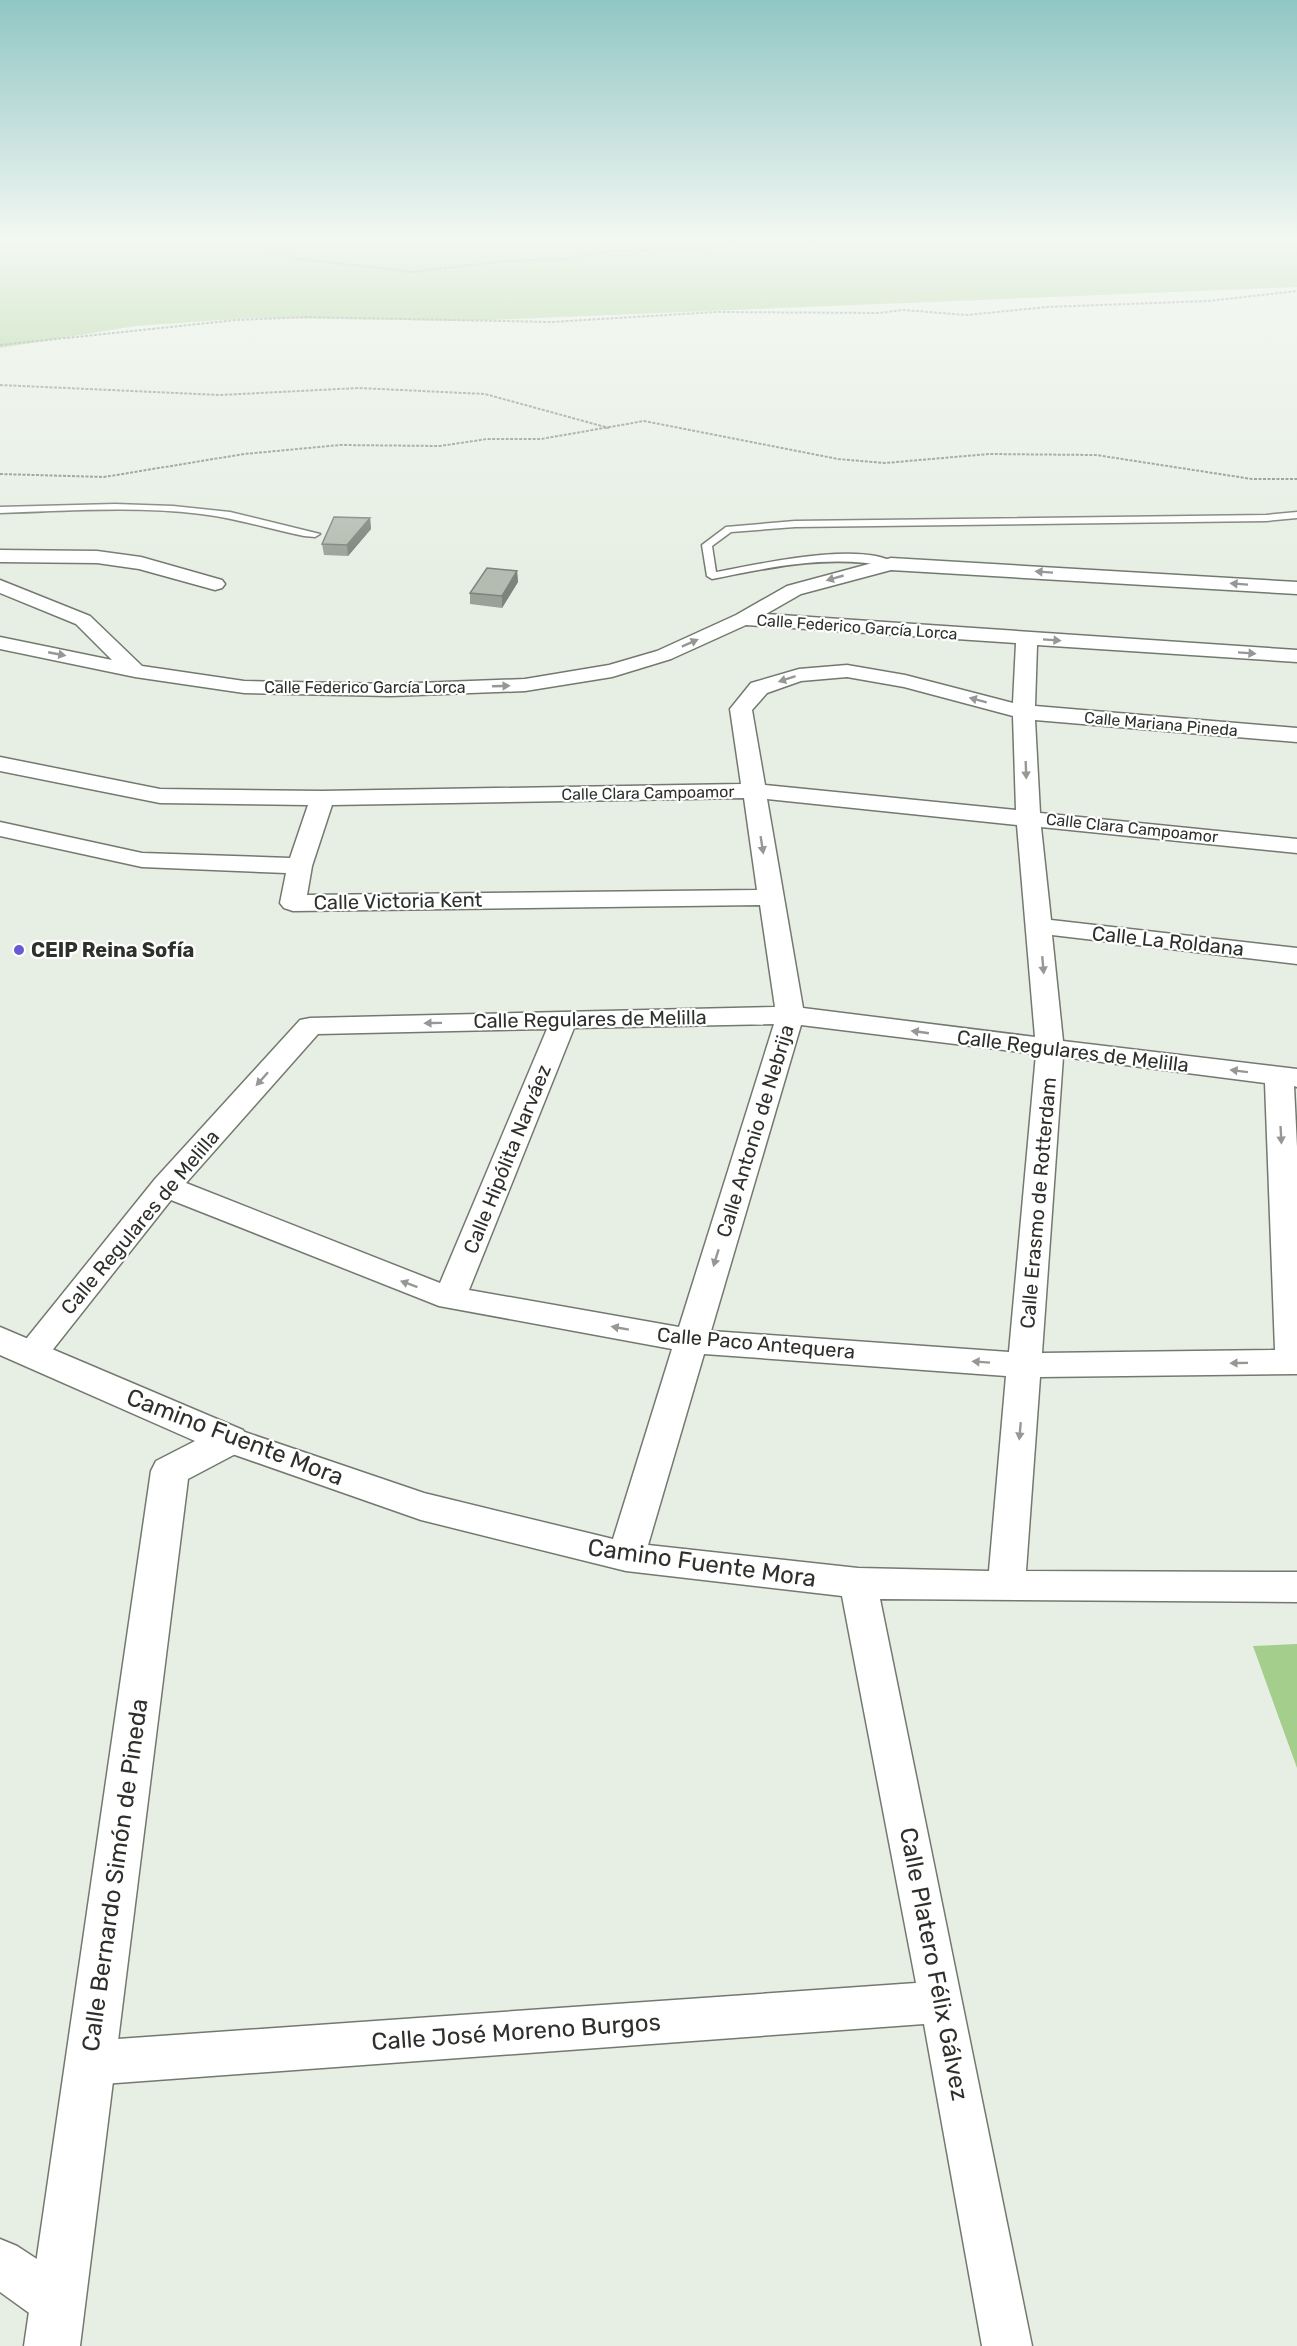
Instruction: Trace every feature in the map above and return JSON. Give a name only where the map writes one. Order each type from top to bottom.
[{"type":"street","points":[[0,556],[108,559],[141,563],[215,584]]},
{"type":"street","points":[[743,619],[794,590],[891,564],[1297,588]]},
{"type":"street","points":[[0,586],[83,620],[135,671]]},
{"type":"street","name":"Calle Federico García Lorca","points":[[0,643],[135,671],[244,687],[392,690],[525,685],[612,671],[664,655],[743,619],[1297,656]]},
{"type":"street","points":[[1024,712],[1027,639]]},
{"type":"street","name":"Calle Antonio de Nebrija","points":[[626,1557],[790,1015],[741,709],[759,688],[799,675],[847,671],[905,681],[1024,712]]},
{"type":"street","name":"Calle Mariana Pineda","points":[[1024,712],[1297,735]]},
{"type":"street","name":"Calle Erasmo de Rotterdam","points":[[1006,1586],[1050,1049],[1028,817],[1024,712]]},
{"type":"street","name":"Calle Clara Campoamor","points":[[0,764],[160,796],[322,798],[754,791],[1297,846]]},
{"type":"street","name":"Calle Victoria Kent","points":[[322,798],[300,866],[293,903],[771,897]]},
{"type":"street","name":"Calle Victoria Kent","points":[[0,829],[142,861],[300,866]]},
{"type":"street","name":"Calle La Roldana","points":[[1039,926],[1297,956]]},
{"type":"street","name":"Calle Regulares de Melilla","points":[[16,1347],[166,1186],[310,1026],[790,1015],[1288,1077]]},
{"type":"street","name":"Calle Hipólita Narváez","points":[[450,1298],[564,1020]]},
{"type":"street","points":[[1288,1077],[1294,1362]]},
{"type":"street","name":"Calle Paco Antequera","points":[[166,1186],[408,1284],[450,1298],[692,1341],[1025,1365],[1294,1362]]},
{"type":"street","name":"Camino Fuente Mora","points":[[16,1347],[230,1440],[421,1506],[626,1557],[858,1583],[1297,1587]]},
{"type":"street","name":"Calle Bernardo Simón de Pineda","points":[[54,2324],[170,1472],[230,1440]]},
{"type":"street","name":"Calle Platero Félix Gálvez","points":[[858,1583],[942,2001],[1007,2346]]},
{"type":"street","name":"Calle José Moreno Burgos","points":[[89,2063],[942,2001]]},
{"type":"street","points":[[0,2263],[54,2324]]},
{"type":"lane","points":[[0,510],[144,506],[231,515],[288,532],[315,534]]},
{"type":"lane","points":[[891,564],[876,560],[819,556],[712,576],[707,545],[729,529],[795,524],[1266,518],[1297,515]]},
{"type":"path","points":[[0,385],[220,395],[359,388],[485,393],[610,429]]},
{"type":"path","points":[[0,474],[104,477],[244,454],[340,445],[440,446],[487,439],[542,439],[610,429],[644,421],[838,459],[885,463],[989,454],[1096,455],[1252,479],[1297,478]]},
{"type":"green space","points":[[1297,1644],[1297,1768],[1253,1646]]},
{"type":"building","points":[[334,517],[370,518],[347,545],[322,544]]},
{"type":"building","points":[[487,568],[517,571],[502,596],[470,593]]},
{"type":"place","name":"CEIP Reina Sofía","points":[[19,950]]}]
